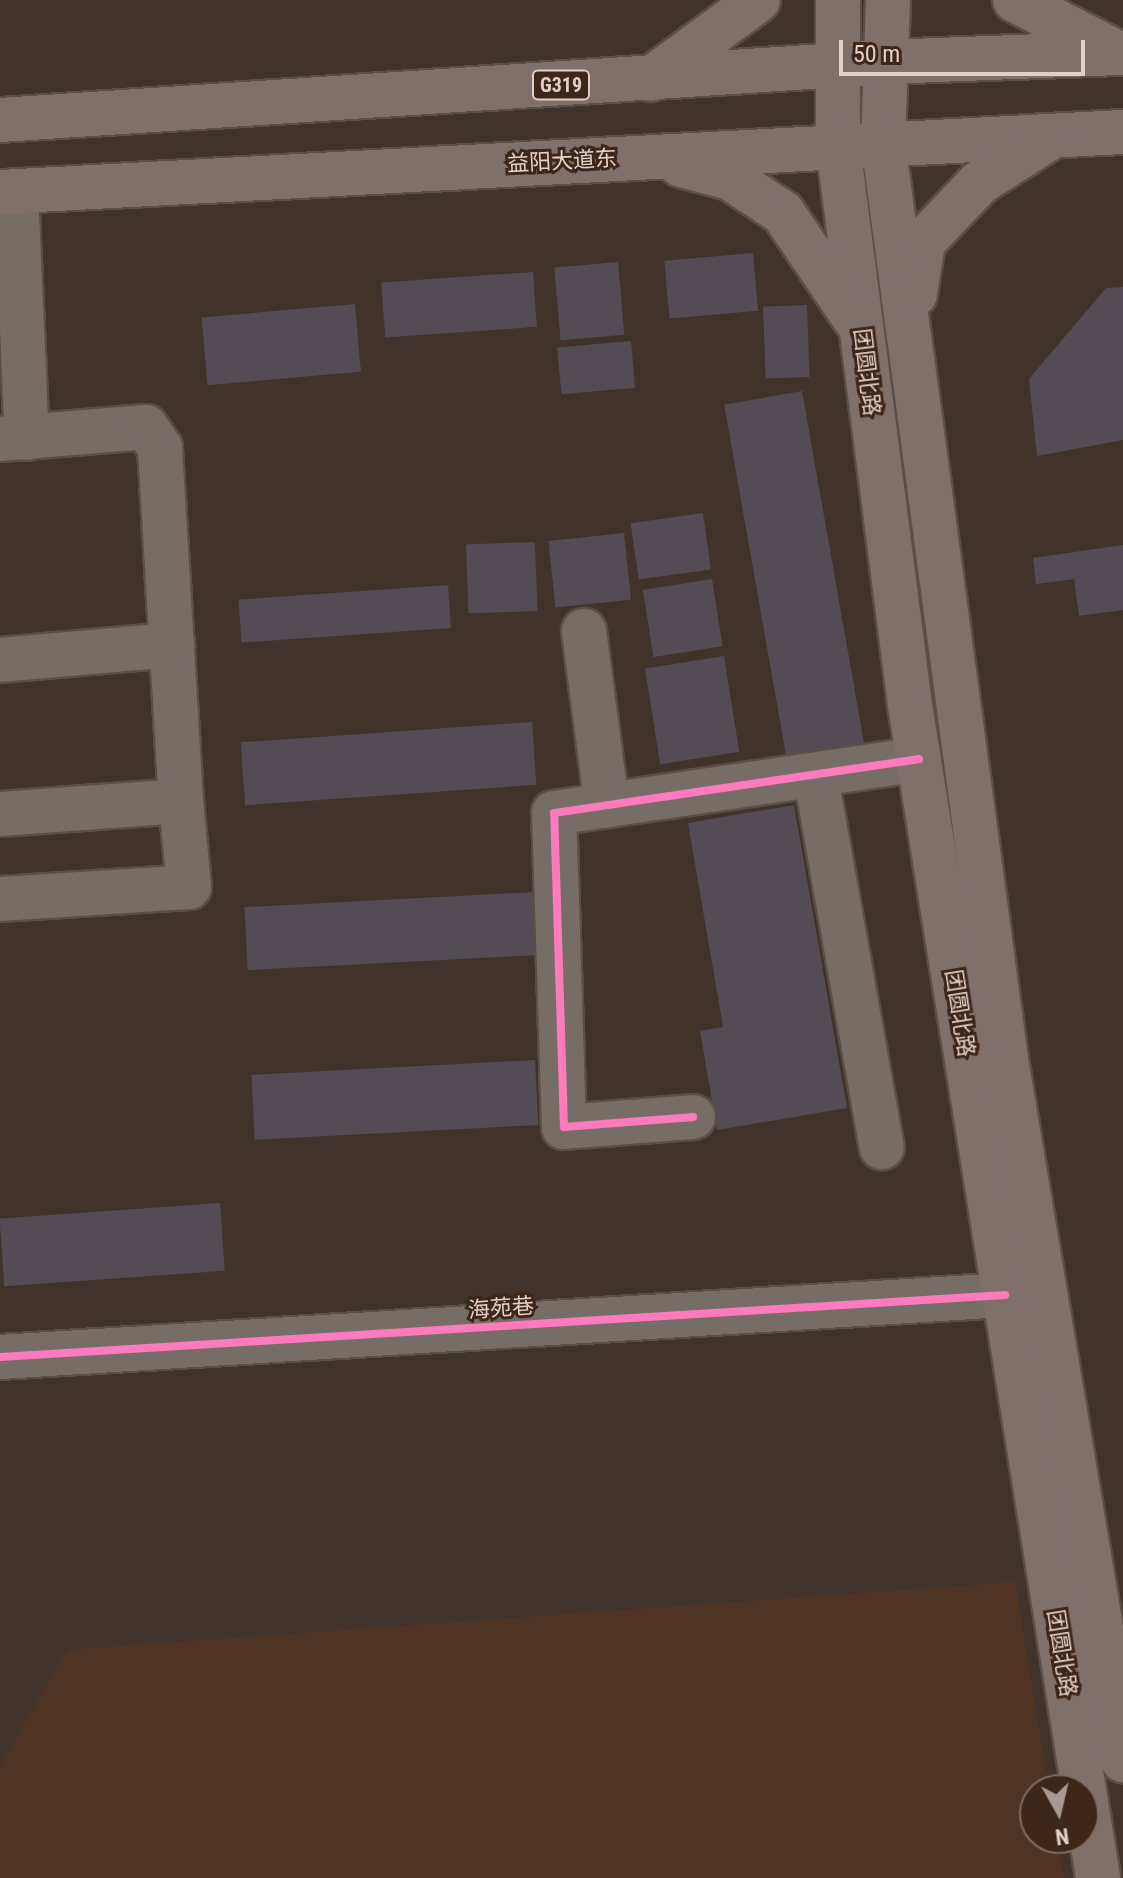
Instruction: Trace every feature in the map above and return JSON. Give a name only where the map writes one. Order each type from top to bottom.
[{"type":"main road","points":[[651,79],[758,0]]},
{"type":"main road","name":"团圆北路","points":[[838,0],[838,146],[919,759],[1098,1878]]},
{"type":"main road","name":"团圆北路","points":[[888,0],[883,142],[1006,1059],[1123,1760]]},
{"type":"main road","points":[[1015,0],[1121,53]]},
{"type":"main road","name":"G319","points":[[0,120],[885,62],[1121,53]]},
{"type":"main road","name":"益阳大道东","points":[[8,192],[883,142],[1123,132]]},
{"type":"main road","points":[[909,336],[923,242],[979,183],[1051,136]]},
{"type":"main road","points":[[648,157],[730,178],[783,213],[862,330]]},
{"type":"street","points":[[0,899],[189,887],[160,448],[146,427],[14,438],[8,192]]},
{"type":"street","points":[[584,631],[607,805]]},
{"type":"street","points":[[0,660],[172,645]]},
{"type":"street","points":[[693,1117],[564,1127],[554,813],[760,780],[816,778],[919,759]]},
{"type":"street","points":[[816,778],[882,1147]]},
{"type":"street","points":[[0,814],[181,801]]},
{"type":"street","name":"海苑巷","points":[[0,1357],[1005,1295]]},
{"type":"shaded area","points":[[1015,1582],[1046,1774],[1019,1774],[1019,1854],[1060,1854],[1064,1878],[0,1878],[0,1766],[67,1650]]},
{"type":"building","points":[[753,253],[758,311],[669,319],[664,261]]},
{"type":"building","points":[[618,262],[624,335],[561,340],[554,268]]},
{"type":"building","points":[[533,272],[537,327],[385,337],[381,283]]},
{"type":"building","points":[[1123,287],[1123,440],[1037,456],[1029,379],[1106,288]]},
{"type":"building","points":[[355,304],[361,372],[208,385],[202,317]]},
{"type":"building","points":[[807,305],[810,377],[766,378],[763,307]]},
{"type":"building","points":[[631,341],[635,388],[561,394],[557,347]]},
{"type":"building","points":[[802,391],[866,753],[788,767],[724,405]]},
{"type":"building","points":[[703,513],[711,569],[639,580],[631,523]]},
{"type":"building","points":[[624,533],[631,600],[555,608],[548,541]]},
{"type":"building","points":[[535,542],[537,611],[468,613],[466,544]]},
{"type":"building","points":[[1123,545],[1123,610],[1079,616],[1074,579],[1036,584],[1033,558]]},
{"type":"building","points":[[712,579],[723,646],[653,657],[643,590]]},
{"type":"building","points":[[448,585],[451,628],[242,643],[239,600]]},
{"type":"building","points":[[724,656],[739,752],[660,764],[645,669]]},
{"type":"building","points":[[532,722],[536,785],[245,805],[241,742]]},
{"type":"building","points":[[794,805],[847,1108],[717,1130],[700,1031],[723,1027],[688,823]]},
{"type":"building","points":[[535,892],[538,955],[248,970],[244,907]]},
{"type":"building","points":[[535,1060],[538,1125],[255,1140],[251,1075]]},
{"type":"building","points":[[220,1203],[225,1271],[4,1286],[0,1218]]},
{"type":"cycle path","points":[[693,1117],[564,1127],[554,813],[919,759]]},
{"type":"cycle path","points":[[0,1357],[1005,1295]]}]
